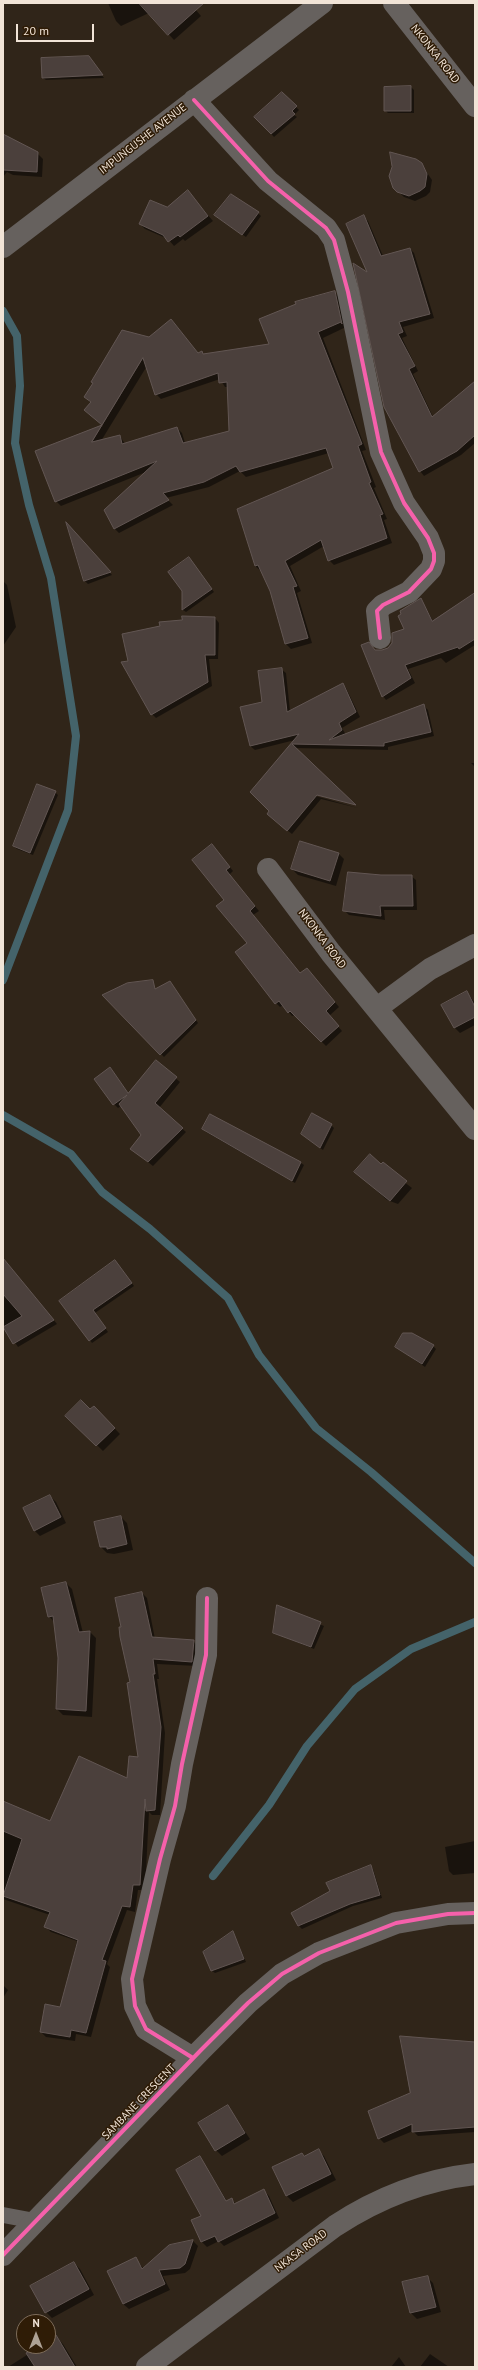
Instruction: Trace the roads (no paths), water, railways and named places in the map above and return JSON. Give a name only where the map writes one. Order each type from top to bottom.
[{"type":"street","name":"IMPUNGUSHE AVENUE","points":[[3,247],[322,3]]},
{"type":"street","name":"NKONKA ROAD","points":[[394,3],[475,106]]},
{"type":"street","points":[[194,100],[268,181],[326,228],[334,240],[348,292],[381,452],[404,503],[428,538],[434,553],[434,561],[431,569],[409,592],[383,605],[377,612],[380,638]]},
{"type":"street","name":"NKONKA ROAD","points":[[268,868],[331,953],[475,1129]]},
{"type":"street","points":[[377,1008],[430,969],[475,945]]},
{"type":"street","points":[[193,2058],[146,2029],[135,2006],[132,1979],[156,1874],[175,1806],[182,1764],[206,1655],[208,1598]]},
{"type":"street","name":"SAMBANE CRESCENT","points":[[3,2255],[193,2058],[266,1987],[282,1974],[319,1953],[396,1922],[448,1914],[475,1913]]},
{"type":"street","name":"NKASA ROAD","points":[[147,2367],[357,2211],[377,2200],[419,2184],[475,2174]]},
{"type":"lane","points":[[3,2214],[35,2221]]},
{"type":"waterway","points":[[3,311],[17,336],[20,386],[15,443],[29,505],[51,578],[76,736],[68,810],[3,980]]},
{"type":"waterway","points":[[3,1115],[71,1154],[102,1192],[150,1229],[228,1298],[259,1355],[316,1428],[371,1472],[475,1563]]},
{"type":"waterway","points":[[213,1876],[269,1805],[307,1746],[355,1689],[411,1649],[475,1622]]}]
